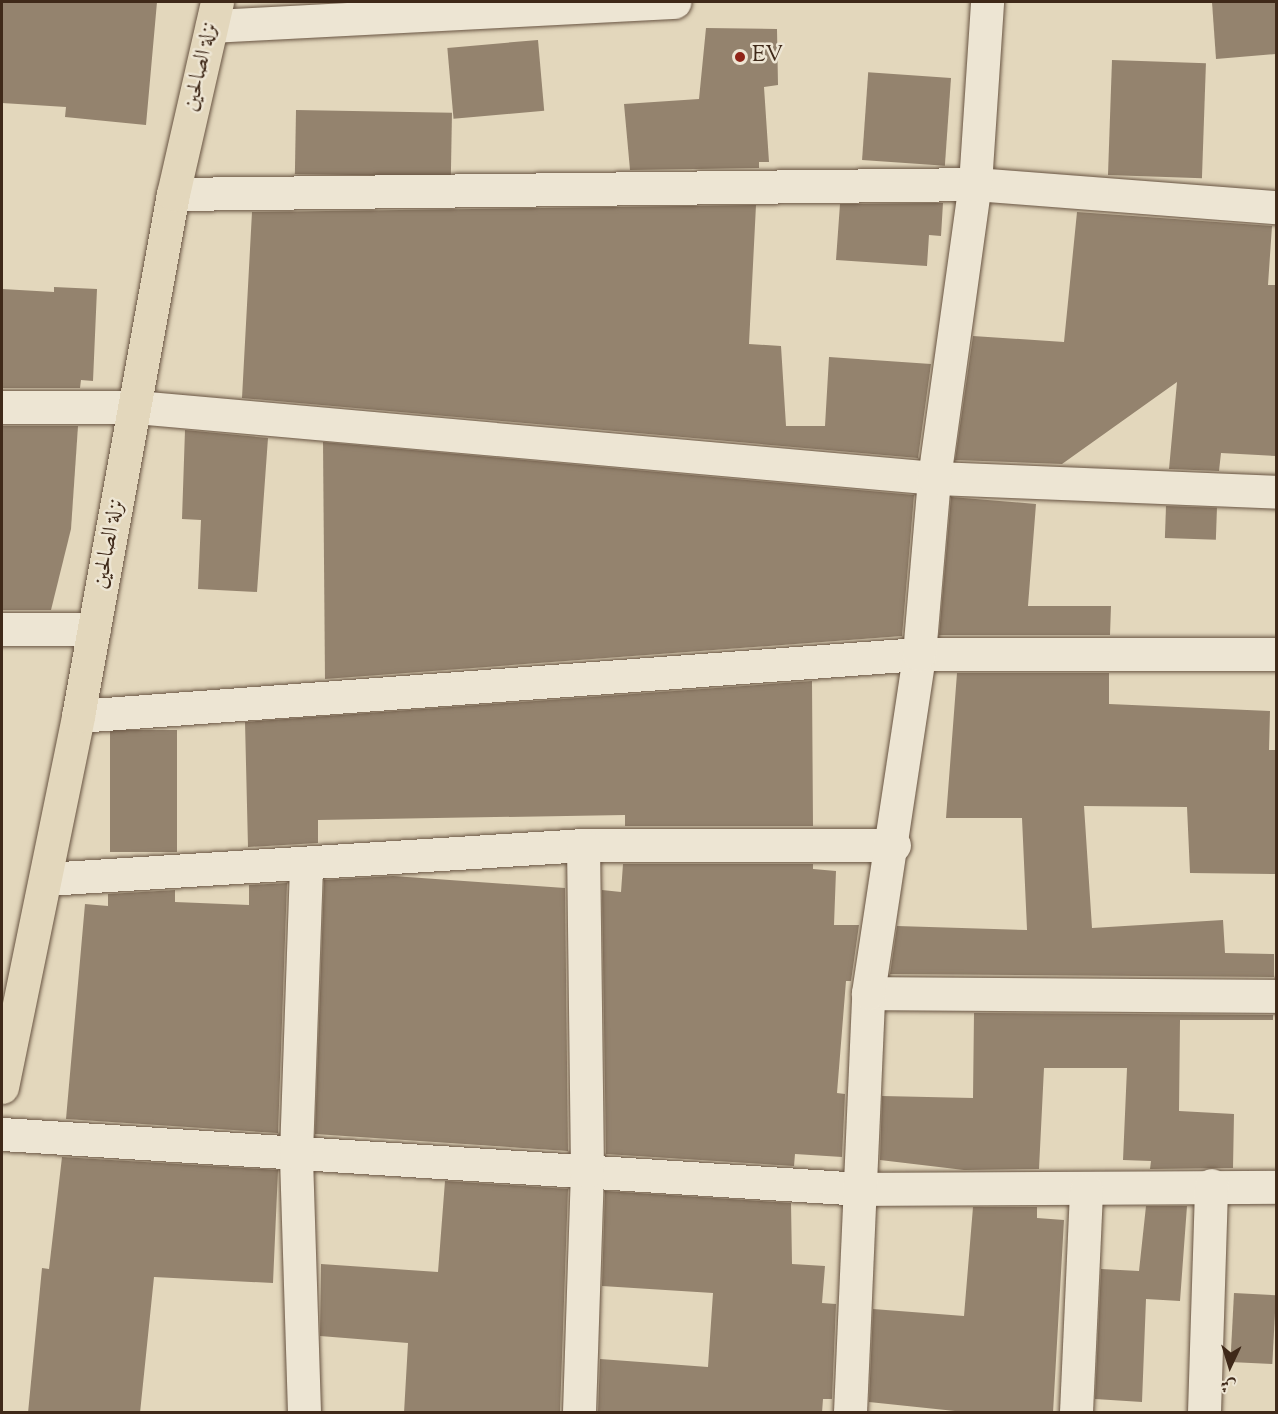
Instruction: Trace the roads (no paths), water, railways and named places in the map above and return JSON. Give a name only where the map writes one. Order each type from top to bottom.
[{"type":"main road","name":"نزلة الصالحين","points":[[2,1087],[78,716],[173,194],[214,14]]},
{"type":"street","points":[[214,14],[674,2]]},
{"type":"street","points":[[850,1413],[868,993],[894,845],[919,654],[934,478],[975,184],[987,2]]},
{"type":"street","points":[[173,194],[975,184],[1276,207]]},
{"type":"street","points":[[2,407],[136,407],[934,478],[1276,492]]},
{"type":"street","points":[[2,629],[94,629]]},
{"type":"street","points":[[78,716],[919,654],[1276,654]]},
{"type":"street","points":[[46,879],[306,864],[583,844],[894,845]]},
{"type":"street","points":[[579,1413],[587,1171],[583,844]]},
{"type":"street","points":[[304,1413],[296,1153],[306,864]]},
{"type":"street","points":[[868,993],[1276,996]]},
{"type":"street","points":[[2,1134],[861,1189],[1086,1190],[1211,1185],[1276,1187]]},
{"type":"street","points":[[1204,1413],[1211,1185]]},
{"type":"street","points":[[1076,1413],[1086,1190]]},
{"type":"place","name":"EV","points":[[740,57]]}]
